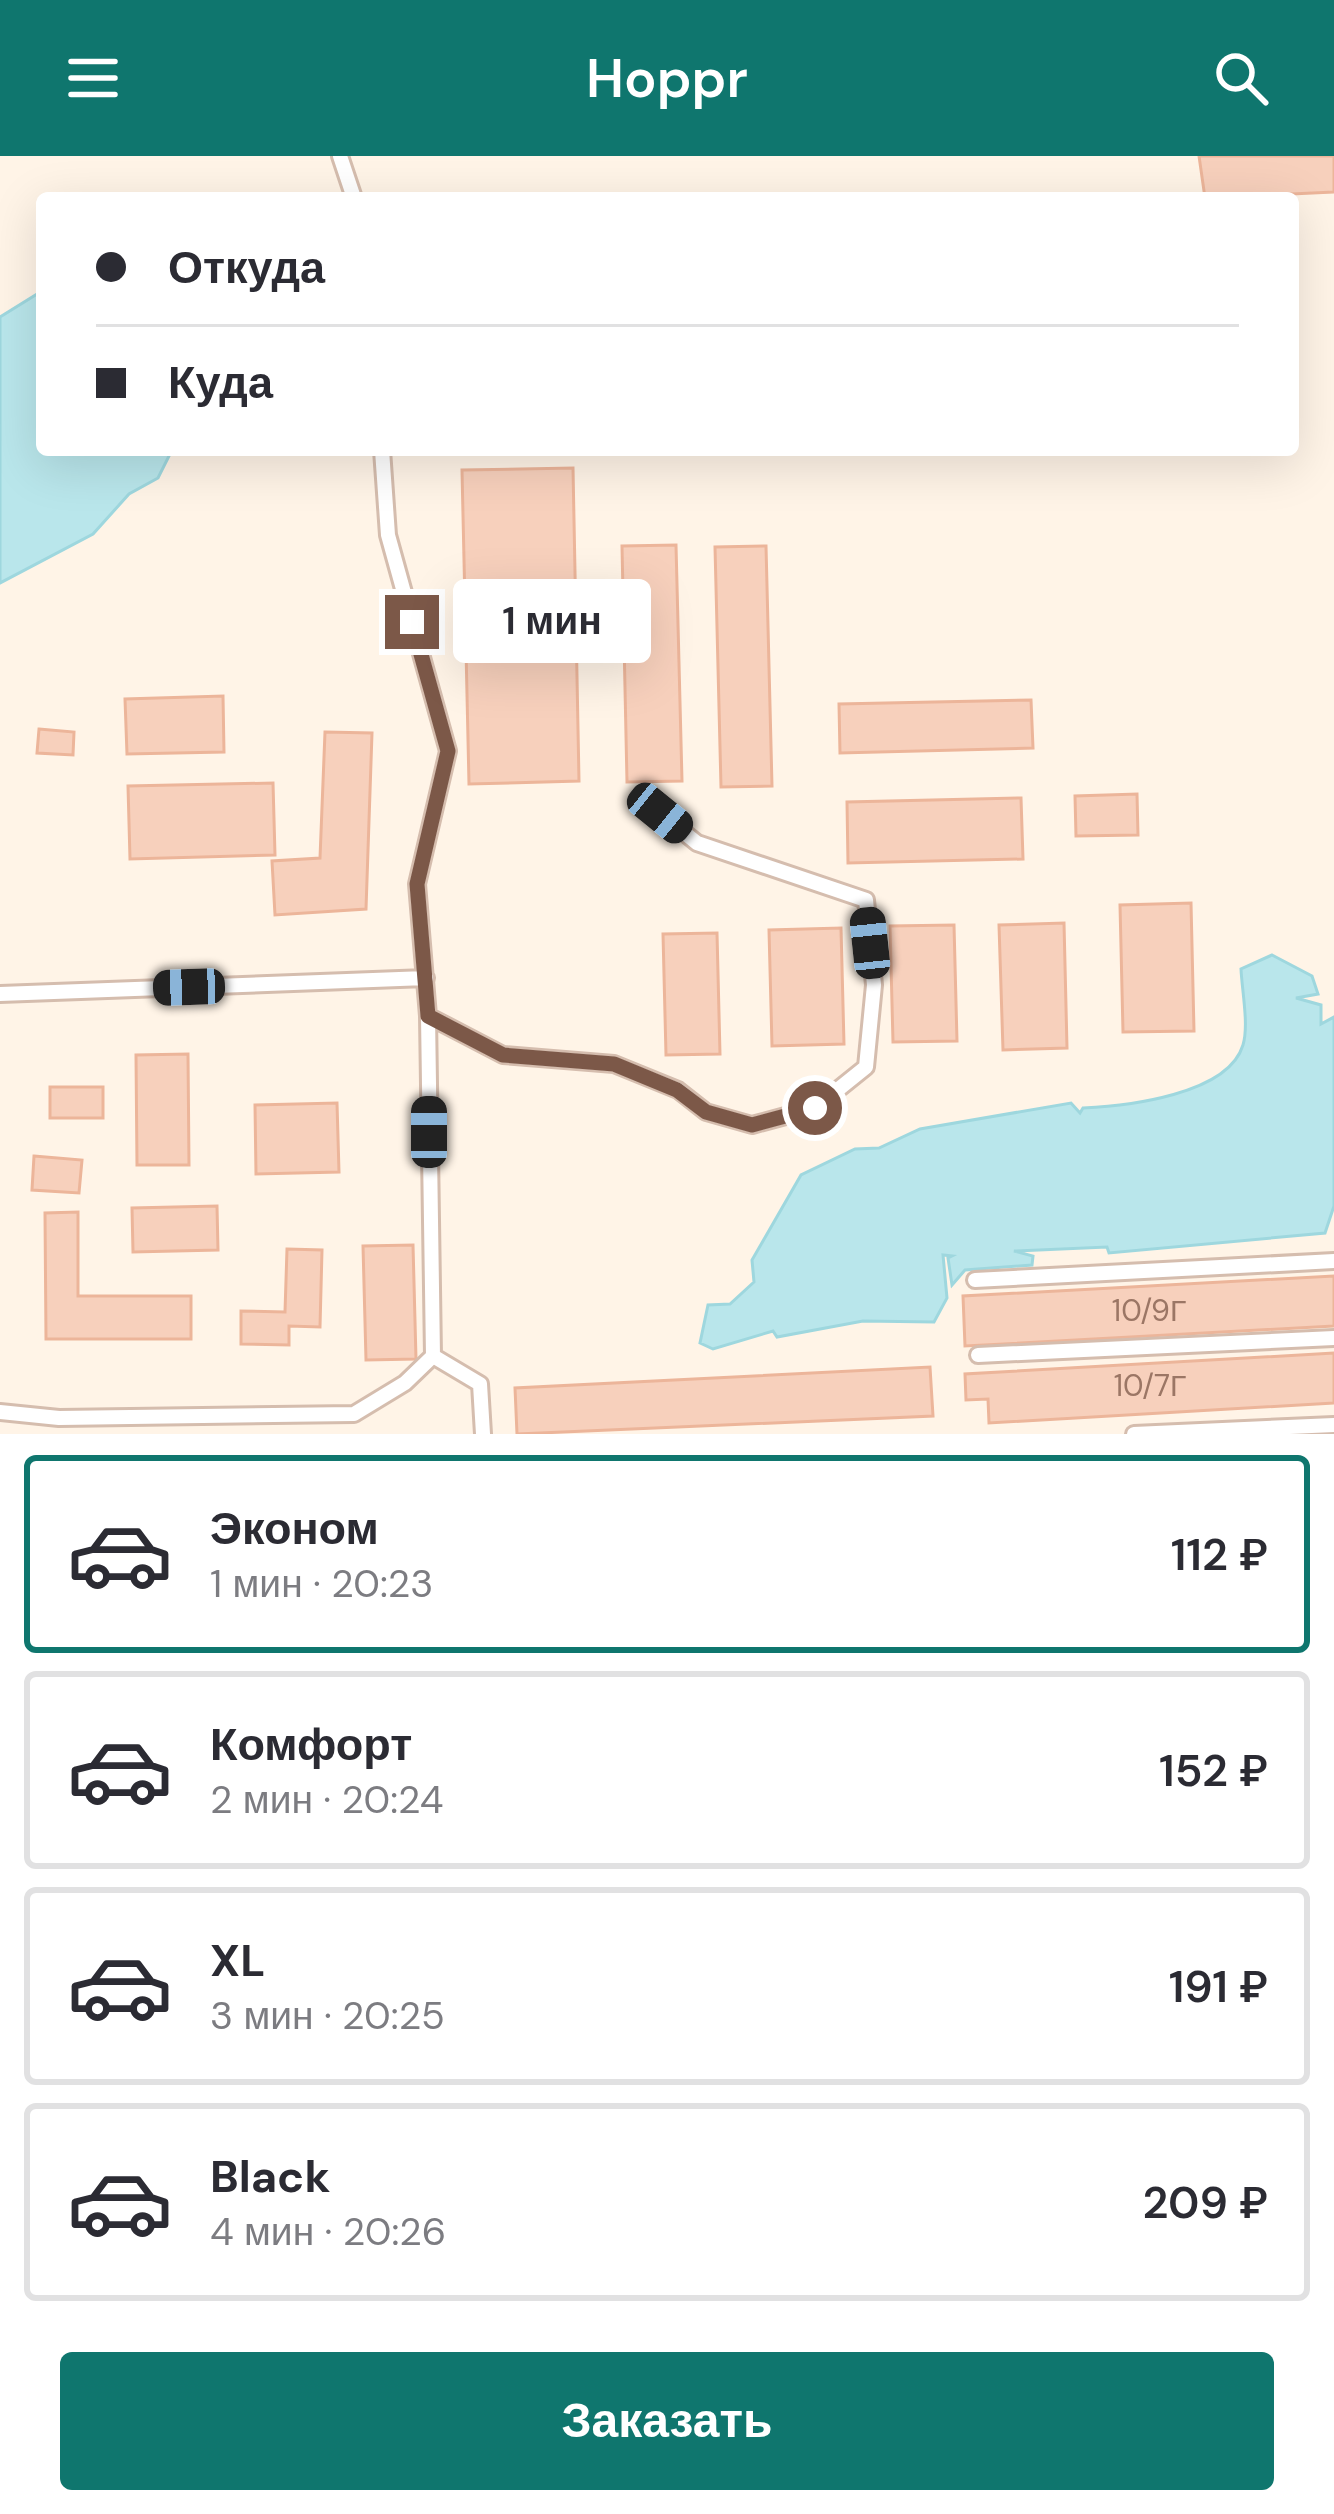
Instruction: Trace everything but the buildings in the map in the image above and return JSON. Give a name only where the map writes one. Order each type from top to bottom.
[{"type":"lane","points":[[340,156],[352,192]]},
{"type":"lane","points":[[0,1412],[59,1418],[354,1414],[405,1383],[433,1356],[428,1016],[417,884],[448,751],[388,535],[382,456]]},
{"type":"lane","points":[[428,1016],[503,1055],[614,1064],[677,1090],[706,1112],[752,1125],[815,1108],[866,1067],[874,985],[866,900],[697,843],[660,813]]},
{"type":"lane","points":[[0,994],[426,978]]},
{"type":"lane","points":[[976,1280],[1334,1261]]},
{"type":"lane","points":[[978,1355],[1334,1338]]},
{"type":"lane","points":[[433,1356],[480,1384],[483,1434]]},
{"type":"lane","points":[[1134,1434],[1334,1425]]},
{"type":"water","points":[[36,295],[36,456],[169,456],[158,478],[129,494],[93,534],[0,583],[0,317]]},
{"type":"water","points":[[1272,955],[1312,976],[1318,994],[1296,998],[1321,1005],[1321,1024],[1334,1017],[1334,1206],[1325,1233],[1109,1253],[1107,1247],[1014,1251],[1033,1256],[1032,1265],[965,1270],[952,1285],[948,1258],[952,1256],[943,1255],[947,1298],[934,1322],[863,1321],[777,1337],[773,1331],[713,1349],[700,1343],[708,1305],[730,1304],[754,1282],[752,1260],[801,1175],[855,1149],[879,1148],[920,1129],[1071,1103],[1080,1113],[1083,1108],[1149,1100],[1197,1086],[1234,1062],[1245,1037],[1241,969]]},
{"type":"route","points":[[412,622],[448,751],[417,884],[428,1016],[503,1055],[614,1064],[677,1090],[706,1112],[752,1125],[815,1108]]}]
